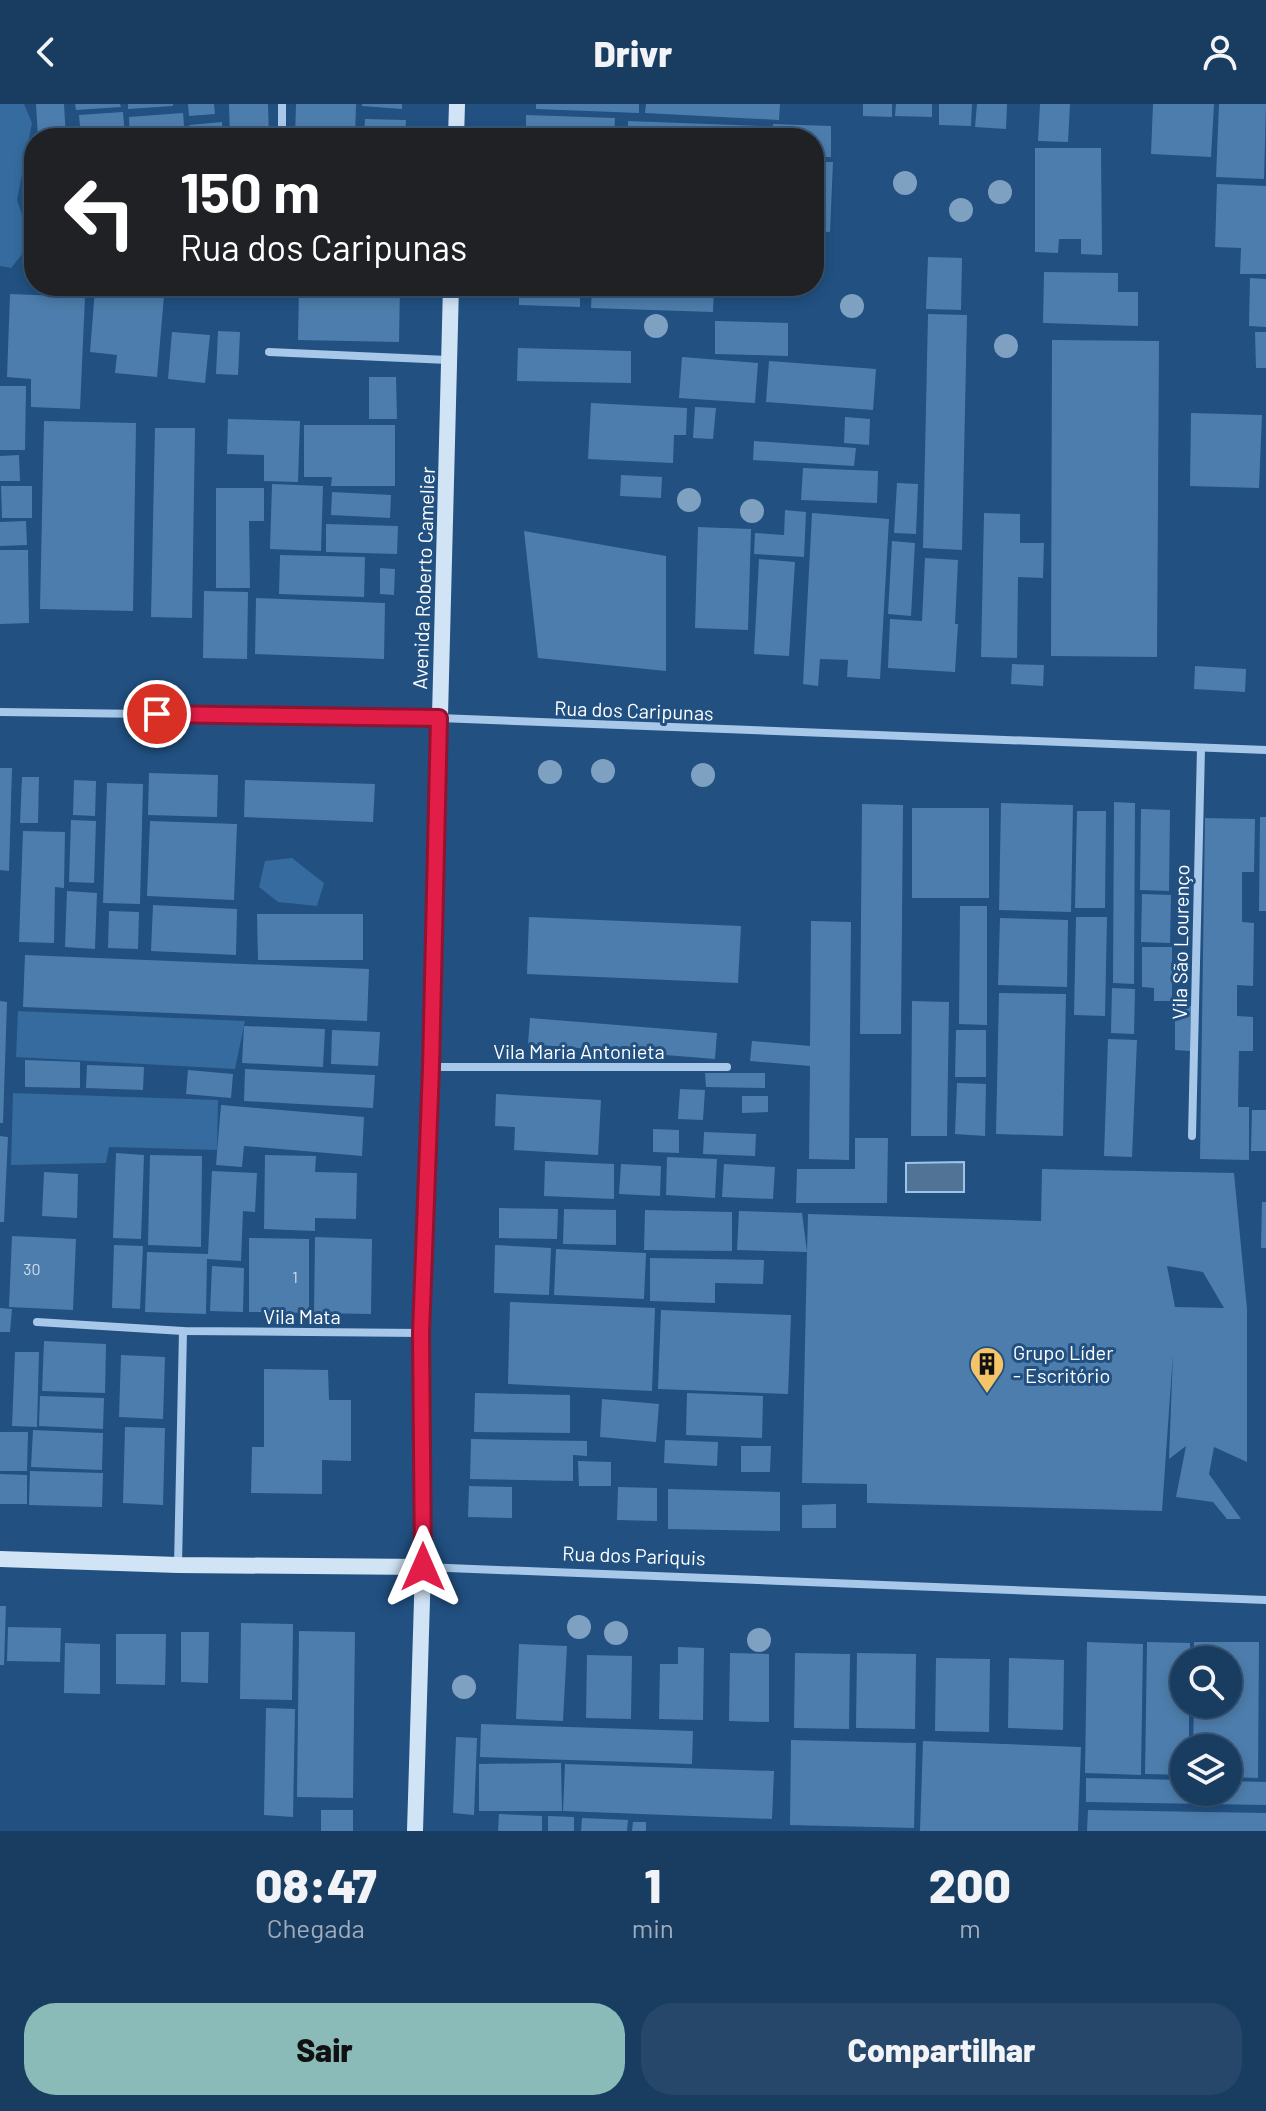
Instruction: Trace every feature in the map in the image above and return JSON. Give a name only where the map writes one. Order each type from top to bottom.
[{"type":"main road","points":[[456,128],[457,104]]},
{"type":"main road","name":"Avenida Roberto Camelier","points":[[415,1831],[423,1567],[421,1333],[451,296]]},
{"type":"main road","name":"Rua dos Pariquis","points":[[0,1559],[178,1565],[423,1567]]},
{"type":"street","points":[[282,104],[282,128]]},
{"type":"street","points":[[269,352],[449,360]]},
{"type":"street","name":"Rua dos Caripunas","points":[[0,712],[439,718],[1266,750]]},
{"type":"street","name":"Vila São Lourenço","points":[[1192,1136],[1201,748]]},
{"type":"street","name":"Vila Maria Antonieta","points":[[431,1067],[727,1067]]},
{"type":"street","name":"Vila Mata","points":[[37,1322],[183,1331],[421,1333]]},
{"type":"street","points":[[178,1565],[183,1331]]},
{"type":"street","name":"Rua dos Pariquis","points":[[423,1567],[1266,1600]]},
{"type":"shaded area","points":[[0,104],[24,104],[32,123],[31,128],[24,128],[24,164],[17,200],[24,221],[24,252],[11,268],[0,266]]},
{"type":"shaded area","points":[[292,858],[324,883],[317,906],[278,902],[259,887],[265,861]]},
{"type":"shaded area","points":[[18,1011],[245,1021],[235,1069],[16,1057]]},
{"type":"shaded area","points":[[13,1093],[218,1100],[217,1150],[109,1147],[106,1163],[11,1165]]},
{"type":"shaded area","points":[[964,1162],[964,1192],[906,1192],[906,1163]]},
{"type":"building","points":[[36,104],[64,104],[65,128],[37,128]]},
{"type":"building","points":[[75,104],[120,104],[121,107],[76,110]]},
{"type":"building","points":[[128,104],[173,104],[173,106],[128,109]]},
{"type":"building","points":[[188,104],[214,104],[215,114],[189,116]]},
{"type":"building","points":[[229,104],[268,104],[269,128],[230,128]]},
{"type":"building","points":[[296,104],[356,104],[355,128],[295,128]]},
{"type":"building","points":[[402,104],[402,109],[362,106]]},
{"type":"building","points":[[536,104],[639,104],[639,113],[536,109]]},
{"type":"building","points":[[646,104],[780,104],[779,120],[645,113]]},
{"type":"building","points":[[863,104],[892,104],[892,117],[863,116]]},
{"type":"building","points":[[896,104],[932,104],[932,117],[895,116]]},
{"type":"building","points":[[939,104],[972,104],[971,126],[939,125]]},
{"type":"building","points":[[977,104],[1007,104],[1006,129],[975,127]]},
{"type":"building","points":[[1040,104],[1070,104],[1068,142],[1038,141]]},
{"type":"building","points":[[1153,104],[1214,104],[1211,157],[1151,154]]},
{"type":"building","points":[[1219,104],[1266,104],[1264,179],[1216,177]]},
{"type":"building","points":[[123,112],[124,128],[80,128],[79,115]]},
{"type":"building","points":[[183,113],[184,128],[130,128],[129,117]]},
{"type":"building","points":[[526,115],[615,118],[614,128],[526,128]]},
{"type":"building","points":[[365,119],[406,120],[406,128],[365,128]]},
{"type":"building","points":[[628,121],[762,126],[762,128],[628,128]]},
{"type":"building","points":[[222,122],[222,128],[189,128],[189,125]]},
{"type":"building","points":[[773,124],[831,126],[831,157],[824,157],[824,128],[773,128]]},
{"type":"building","points":[[1035,148],[1101,148],[1102,255],[1081,254],[1081,239],[1059,239],[1058,253],[1035,252]]},
{"type":"building","points":[[824,162],[833,162],[830,232],[824,232]]},
{"type":"building","points":[[1217,184],[1266,186],[1266,274],[1240,274],[1241,248],[1215,247]]},
{"type":"building","points":[[928,257],[962,258],[961,310],[926,309]]},
{"type":"building","points":[[1044,272],[1118,273],[1118,292],[1138,292],[1138,326],[1043,323]]},
{"type":"building","points":[[1250,278],[1266,279],[1266,327],[1249,326]]},
{"type":"building","points":[[10,294],[85,297],[80,409],[31,407],[31,379],[7,377]]},
{"type":"building","points":[[94,296],[164,296],[157,377],[115,373],[117,355],[90,352]]},
{"type":"building","points":[[299,296],[400,296],[399,342],[298,340]]},
{"type":"building","points":[[519,296],[580,296],[580,307],[519,305]]},
{"type":"building","points":[[592,296],[714,296],[713,312],[591,308]]},
{"type":"building","points":[[928,314],[967,315],[962,550],[923,548]]},
{"type":"building","points":[[715,321],[788,323],[788,356],[715,354]]},
{"type":"building","points":[[218,331],[240,332],[238,375],[216,374]]},
{"type":"building","points":[[172,332],[210,335],[205,383],[168,379]]},
{"type":"building","points":[[1255,332],[1266,332],[1266,368],[1256,368]]},
{"type":"building","points":[[1052,340],[1159,341],[1157,657],[1051,656]]},
{"type":"building","points":[[518,348],[631,351],[631,383],[517,381]]},
{"type":"building","points":[[682,357],[758,363],[755,403],[679,398]]},
{"type":"building","points":[[769,361],[876,369],[873,410],[766,402]]},
{"type":"building","points":[[369,377],[396,377],[397,419],[369,419]]},
{"type":"building","points":[[0,386],[26,386],[25,450],[0,450]]},
{"type":"building","points":[[591,403],[687,408],[686,435],[674,435],[673,463],[588,459]]},
{"type":"building","points":[[695,407],[716,408],[713,439],[693,438]]},
{"type":"building","points":[[1191,413],[1262,415],[1259,488],[1190,486]]},
{"type":"building","points":[[845,417],[870,419],[869,445],[844,443]]},
{"type":"building","points":[[228,419],[300,421],[298,482],[264,481],[264,455],[227,454]]},
{"type":"building","points":[[44,421],[136,423],[133,611],[40,609]]},
{"type":"building","points":[[304,425],[395,425],[395,486],[331,486],[332,477],[304,477]]},
{"type":"building","points":[[155,428],[195,428],[192,618],[151,617]]},
{"type":"building","points":[[754,441],[856,448],[854,466],[753,460]]},
{"type":"building","points":[[19,455],[20,481],[0,481],[0,456]]},
{"type":"building","points":[[803,468],[878,471],[877,503],[801,500]]},
{"type":"building","points":[[621,475],[662,477],[661,498],[620,496]]},
{"type":"building","points":[[897,483],[918,484],[916,534],[894,533]]},
{"type":"building","points":[[272,484],[323,486],[321,551],[270,549]]},
{"type":"building","points":[[1,486],[32,486],[32,518],[2,518]]},
{"type":"building","points":[[216,488],[264,488],[264,521],[249,521],[250,588],[216,588]]},
{"type":"building","points":[[332,492],[391,495],[390,518],[331,515]]},
{"type":"building","points":[[785,510],[806,512],[804,557],[754,554],[755,533],[784,535]]},
{"type":"building","points":[[812,513],[889,519],[880,679],[847,677],[848,660],[820,659],[818,686],[803,684]]},
{"type":"building","points":[[984,513],[1020,514],[1020,543],[1044,543],[1043,578],[1018,577],[1017,658],[981,657]]},
{"type":"building","points":[[26,521],[27,545],[0,546],[0,522]]},
{"type":"building","points":[[326,524],[398,526],[397,554],[326,552]]},
{"type":"building","points":[[698,527],[751,529],[748,630],[695,628]]},
{"type":"building","points":[[524,531],[666,556],[666,671],[538,658]]},
{"type":"building","points":[[892,541],[915,543],[911,616],[888,614]]},
{"type":"building","points":[[0,550],[28,550],[29,623],[0,624]]},
{"type":"building","points":[[280,555],[365,557],[364,597],[279,594]]},
{"type":"building","points":[[925,558],[958,560],[955,672],[888,668],[890,619],[922,621]]},
{"type":"building","points":[[759,559],[795,562],[789,656],[754,654]]},
{"type":"building","points":[[380,568],[395,569],[394,595],[380,594]]},
{"type":"building","points":[[204,591],[248,592],[247,659],[203,658]]},
{"type":"building","points":[[256,598],[385,603],[384,659],[255,654]]},
{"type":"building","points":[[1012,664],[1044,665],[1043,686],[1011,684]]},
{"type":"building","points":[[1195,666],[1246,669],[1245,692],[1194,689]]},
{"type":"building","points":[[0,768],[12,768],[9,871],[0,870]]},
{"type":"building","points":[[149,773],[218,775],[217,817],[148,815]]},
{"type":"building","points":[[22,777],[39,777],[38,823],[20,823]]},
{"type":"building","points":[[74,780],[96,781],[95,816],[73,815]]},
{"type":"building","points":[[245,780],[375,784],[373,822],[244,817]]},
{"type":"building","points":[[107,783],[143,784],[140,904],[103,903]]},
{"type":"building","points":[[1114,802],[1135,803],[1134,984],[1113,983]]},
{"type":"building","points":[[1001,803],[1073,805],[1071,912],[999,910]]},
{"type":"building","points":[[862,804],[903,805],[901,1034],[860,1034]]},
{"type":"building","points":[[912,808],[989,808],[989,898],[912,898]]},
{"type":"building","points":[[1141,809],[1170,810],[1169,891],[1140,890]]},
{"type":"building","points":[[1077,811],[1106,811],[1105,908],[1075,908]]},
{"type":"building","points":[[1260,817],[1266,817],[1266,911],[1259,911]]},
{"type":"building","points":[[1205,818],[1255,819],[1254,872],[1242,872],[1242,922],[1254,923],[1253,986],[1237,985],[1237,1016],[1253,1017],[1253,1051],[1239,1051],[1238,1107],[1249,1107],[1249,1160],[1200,1159]]},
{"type":"building","points":[[71,820],[96,821],[94,883],[69,882]]},
{"type":"building","points":[[150,821],[237,824],[234,900],[147,896]]},
{"type":"building","points":[[23,831],[65,832],[64,888],[55,887],[54,943],[19,942]]},
{"type":"building","points":[[67,891],[97,893],[95,949],[65,947]]},
{"type":"building","points":[[1142,894],[1171,895],[1170,943],[1141,942]]},
{"type":"building","points":[[153,905],[237,909],[236,955],[151,951]]},
{"type":"building","points":[[960,906],[987,906],[987,1025],[959,1024]]},
{"type":"building","points":[[109,911],[139,912],[138,949],[108,948]]},
{"type":"building","points":[[257,914],[363,914],[363,960],[258,960]]},
{"type":"building","points":[[529,917],[741,926],[738,983],[527,974]]},
{"type":"building","points":[[1076,917],[1107,917],[1105,1016],[1074,1015]]},
{"type":"building","points":[[1000,918],[1068,920],[1067,987],[998,985]]},
{"type":"building","points":[[811,921],[851,922],[849,1160],[809,1159],[810,1066],[750,1061],[752,1041],[810,1046]]},
{"type":"building","points":[[1142,947],[1172,947],[1172,1001],[1154,1001],[1154,988],[1142,987]]},
{"type":"building","points":[[25,955],[369,969],[367,1021],[23,1007]]},
{"type":"building","points":[[1112,988],[1135,989],[1134,1034],[1111,1033]]},
{"type":"building","points":[[999,993],[1066,994],[1063,1136],[996,1134]]},
{"type":"building","points":[[0,1001],[7,1002],[3,1123],[0,1123]]},
{"type":"building","points":[[912,1001],[949,1002],[947,1136],[911,1136]]},
{"type":"building","points":[[1175,1005],[1191,1006],[1190,1051],[1175,1050]]},
{"type":"building","points":[[530,1018],[717,1033],[715,1059],[528,1044]]},
{"type":"building","points":[[244,1026],[325,1029],[323,1067],[242,1063]]},
{"type":"building","points":[[332,1030],[380,1032],[378,1066],[331,1064]]},
{"type":"building","points":[[956,1030],[986,1030],[986,1077],[955,1077]]},
{"type":"building","points":[[1108,1039],[1137,1040],[1132,1157],[1104,1156]]},
{"type":"building","points":[[25,1060],[80,1062],[80,1088],[25,1087]]},
{"type":"building","points":[[87,1065],[144,1067],[143,1090],[86,1088]]},
{"type":"building","points":[[245,1069],[375,1075],[373,1108],[244,1101]]},
{"type":"building","points":[[188,1070],[233,1074],[231,1098],[186,1094]]},
{"type":"building","points":[[705,1073],[765,1073],[765,1088],[706,1087]]},
{"type":"building","points":[[957,1083],[986,1084],[985,1136],[955,1134]]},
{"type":"building","points":[[680,1089],[705,1090],[703,1120],[678,1119]]},
{"type":"building","points":[[496,1094],[601,1100],[598,1155],[514,1150],[515,1127],[495,1126]]},
{"type":"building","points":[[742,1096],[768,1096],[768,1112],[742,1113]]},
{"type":"building","points":[[221,1105],[364,1117],[362,1156],[244,1146],[242,1167],[216,1165]]},
{"type":"building","points":[[1252,1110],[1266,1110],[1266,1151],[1251,1151]]},
{"type":"building","points":[[653,1129],[679,1130],[679,1153],[653,1152]]},
{"type":"building","points":[[704,1132],[756,1134],[755,1156],[703,1154]]},
{"type":"building","points":[[0,1136],[8,1137],[4,1222],[0,1222]]},
{"type":"building","points":[[855,1138],[888,1138],[887,1203],[796,1203],[797,1169],[855,1169]]},
{"type":"building","points":[[116,1153],[144,1155],[141,1239],[113,1238]]},
{"type":"building","points":[[150,1155],[202,1156],[201,1247],[148,1245]]},
{"type":"building","points":[[265,1155],[316,1156],[315,1172],[357,1173],[356,1219],[315,1218],[315,1231],[264,1229]]},
{"type":"building","points":[[667,1157],[717,1159],[715,1198],[666,1195]]},
{"type":"building","points":[[545,1161],[614,1164],[614,1199],[544,1196]]},
{"type":"building","points":[[621,1164],[661,1166],[660,1196],[619,1194]]},
{"type":"building","points":[[724,1164],[775,1167],[773,1199],[722,1197]]},
{"type":"building","name":"Grupo Líder - Escritório","points":[[1042,1169],[1234,1173],[1247,1309],[1247,1462],[1214,1447],[1209,1474],[1241,1519],[1227,1519],[1213,1502],[1176,1497],[1186,1446],[1169,1459],[1173,1353],[1162,1511],[867,1503],[867,1484],[802,1483],[808,1214],[1041,1221]],"holes":[[[1167,1266],[1203,1272],[1224,1308],[1175,1307]]]},
{"type":"building","points":[[212,1171],[257,1173],[255,1212],[243,1211],[241,1261],[207,1259],[206,1314],[145,1312],[147,1252],[208,1254]]},
{"type":"building","points":[[44,1172],[78,1174],[77,1218],[42,1216]]},
{"type":"building","points":[[1262,1202],[1266,1202],[1266,1248],[1261,1248]]},
{"type":"building","points":[[499,1208],[558,1209],[557,1239],[499,1238]]},
{"type":"building","points":[[564,1209],[616,1210],[616,1245],[563,1244]]},
{"type":"building","points":[[645,1210],[732,1212],[732,1251],[644,1250]]},
{"type":"building","points":[[739,1211],[802,1213],[807,1252],[737,1250]]},
{"type":"building","points":[[12,1236],[76,1239],[73,1310],[9,1307]]},
{"type":"building","points":[[315,1237],[372,1239],[371,1314],[314,1313]]},
{"type":"building","points":[[249,1238],[309,1239],[309,1313],[249,1312]]},
{"type":"building","points":[[114,1245],[143,1246],[140,1309],[112,1308]]},
{"type":"building","points":[[495,1245],[551,1248],[549,1295],[494,1293]]},
{"type":"building","points":[[556,1249],[646,1253],[644,1299],[554,1295]]},
{"type":"building","points":[[650,1258],[764,1260],[763,1284],[715,1283],[715,1303],[650,1301]]},
{"type":"building","points":[[212,1266],[244,1268],[243,1312],[210,1311]]},
{"type":"building","points":[[510,1302],[655,1308],[652,1391],[508,1384]]},
{"type":"building","points":[[0,1308],[12,1309],[10,1332],[0,1332]]},
{"type":"building","points":[[661,1310],[791,1315],[788,1394],[658,1389]]},
{"type":"building","points":[[44,1341],[106,1344],[105,1393],[42,1391]]},
{"type":"building","points":[[15,1352],[39,1352],[37,1427],[12,1426]]},
{"type":"building","points":[[121,1355],[165,1357],[163,1419],[119,1417]]},
{"type":"building","points":[[264,1369],[328,1370],[329,1400],[351,1400],[351,1461],[322,1460],[322,1494],[251,1493],[252,1447],[264,1447]]},
{"type":"building","points":[[475,1393],[570,1395],[570,1433],[474,1432]]},
{"type":"building","points":[[687,1393],[763,1396],[762,1438],[686,1435]]},
{"type":"building","points":[[40,1396],[104,1398],[103,1429],[39,1426]]},
{"type":"building","points":[[602,1399],[659,1404],[656,1442],[600,1437]]},
{"type":"building","points":[[125,1427],[165,1428],[163,1505],[123,1503]]},
{"type":"building","points":[[33,1430],[103,1433],[102,1470],[31,1467]]},
{"type":"building","points":[[0,1432],[28,1432],[27,1471],[0,1471]]},
{"type":"building","points":[[471,1439],[587,1441],[587,1456],[573,1455],[573,1481],[470,1479]]},
{"type":"building","points":[[665,1440],[718,1442],[717,1466],[664,1463]]},
{"type":"building","points":[[741,1446],[771,1446],[770,1472],[741,1472]]},
{"type":"building","points":[[578,1461],[611,1462],[611,1486],[579,1486]]},
{"type":"building","points":[[30,1471],[103,1473],[102,1507],[29,1505]]},
{"type":"building","points":[[0,1474],[27,1475],[27,1504],[0,1504]]},
{"type":"building","points":[[469,1486],[512,1487],[512,1518],[468,1517]]},
{"type":"building","points":[[618,1487],[657,1488],[657,1521],[617,1520]]},
{"type":"building","points":[[668,1489],[780,1492],[780,1531],[668,1529]]},
{"type":"building","points":[[836,1504],[836,1528],[802,1528],[802,1505]]},
{"type":"building","points":[[0,1606],[6,1606],[4,1665],[0,1665]]},
{"type":"building","points":[[241,1623],[293,1624],[292,1700],[240,1699]]},
{"type":"building","points":[[8,1627],[61,1628],[60,1662],[7,1661]]},
{"type":"building","points":[[299,1631],[355,1632],[353,1798],[297,1797]]},
{"type":"building","points":[[181,1632],[209,1632],[208,1683],[181,1682]]},
{"type":"building","points":[[116,1634],[166,1634],[165,1685],[116,1684]]},
{"type":"building","points":[[1087,1642],[1143,1644],[1141,1775],[1085,1773]]},
{"type":"building","points":[[1147,1642],[1190,1643],[1190,1646],[1170,1646],[1170,1718],[1189,1718],[1189,1734],[1170,1734],[1170,1775],[1145,1774]]},
{"type":"building","points":[[1194,1642],[1259,1642],[1258,1778],[1242,1777],[1242,1734],[1193,1734],[1194,1718],[1242,1718],[1242,1646],[1194,1646]]},
{"type":"building","points":[[65,1643],[100,1644],[100,1694],[64,1693]]},
{"type":"building","points":[[519,1644],[567,1646],[563,1721],[516,1719]]},
{"type":"building","points":[[678,1647],[704,1648],[703,1720],[659,1719],[660,1664],[678,1664]]},
{"type":"building","points":[[730,1653],[769,1654],[769,1722],[729,1721]]},
{"type":"building","points":[[795,1653],[850,1654],[849,1729],[794,1728]]},
{"type":"building","points":[[857,1653],[916,1654],[915,1729],[856,1728]]},
{"type":"building","points":[[587,1655],[632,1656],[631,1719],[586,1718]]},
{"type":"building","points":[[936,1658],[990,1659],[989,1732],[935,1731]]},
{"type":"building","points":[[1009,1658],[1064,1660],[1063,1730],[1008,1728]]},
{"type":"building","points":[[266,1708],[295,1709],[293,1817],[264,1815]]},
{"type":"building","points":[[481,1724],[693,1731],[692,1764],[480,1757]]},
{"type":"building","points":[[456,1737],[477,1738],[474,1815],[453,1813]]},
{"type":"building","points":[[791,1740],[916,1743],[914,1828],[790,1825]]},
{"type":"building","points":[[923,1741],[1081,1747],[1078,1831],[920,1831]]},
{"type":"building","points":[[561,1763],[562,1811],[479,1811],[479,1764]]},
{"type":"building","points":[[565,1764],[774,1771],[772,1819],[563,1811]]},
{"type":"building","points":[[1086,1778],[1170,1780],[1170,1803],[1086,1802]]},
{"type":"building","points":[[1242,1781],[1266,1782],[1266,1805],[1242,1805]]},
{"type":"building","points":[[321,1810],[353,1810],[353,1831],[321,1831]]},
{"type":"building","points":[[1088,1810],[1266,1813],[1266,1831],[1087,1831]]},
{"type":"building","points":[[499,1814],[542,1816],[542,1831],[498,1831]]},
{"type":"building","points":[[548,1816],[574,1817],[574,1831],[548,1831]]},
{"type":"building","points":[[582,1818],[628,1820],[627,1831],[581,1831]]},
{"type":"building","points":[[633,1822],[646,1822],[646,1831],[632,1831]]},
{"type":"place","name":"Grupo Líder - Escritório","points":[[987,1395]]},
{"type":"route","points":[[157,714],[439,718],[421,1333],[423,1567]]}]
